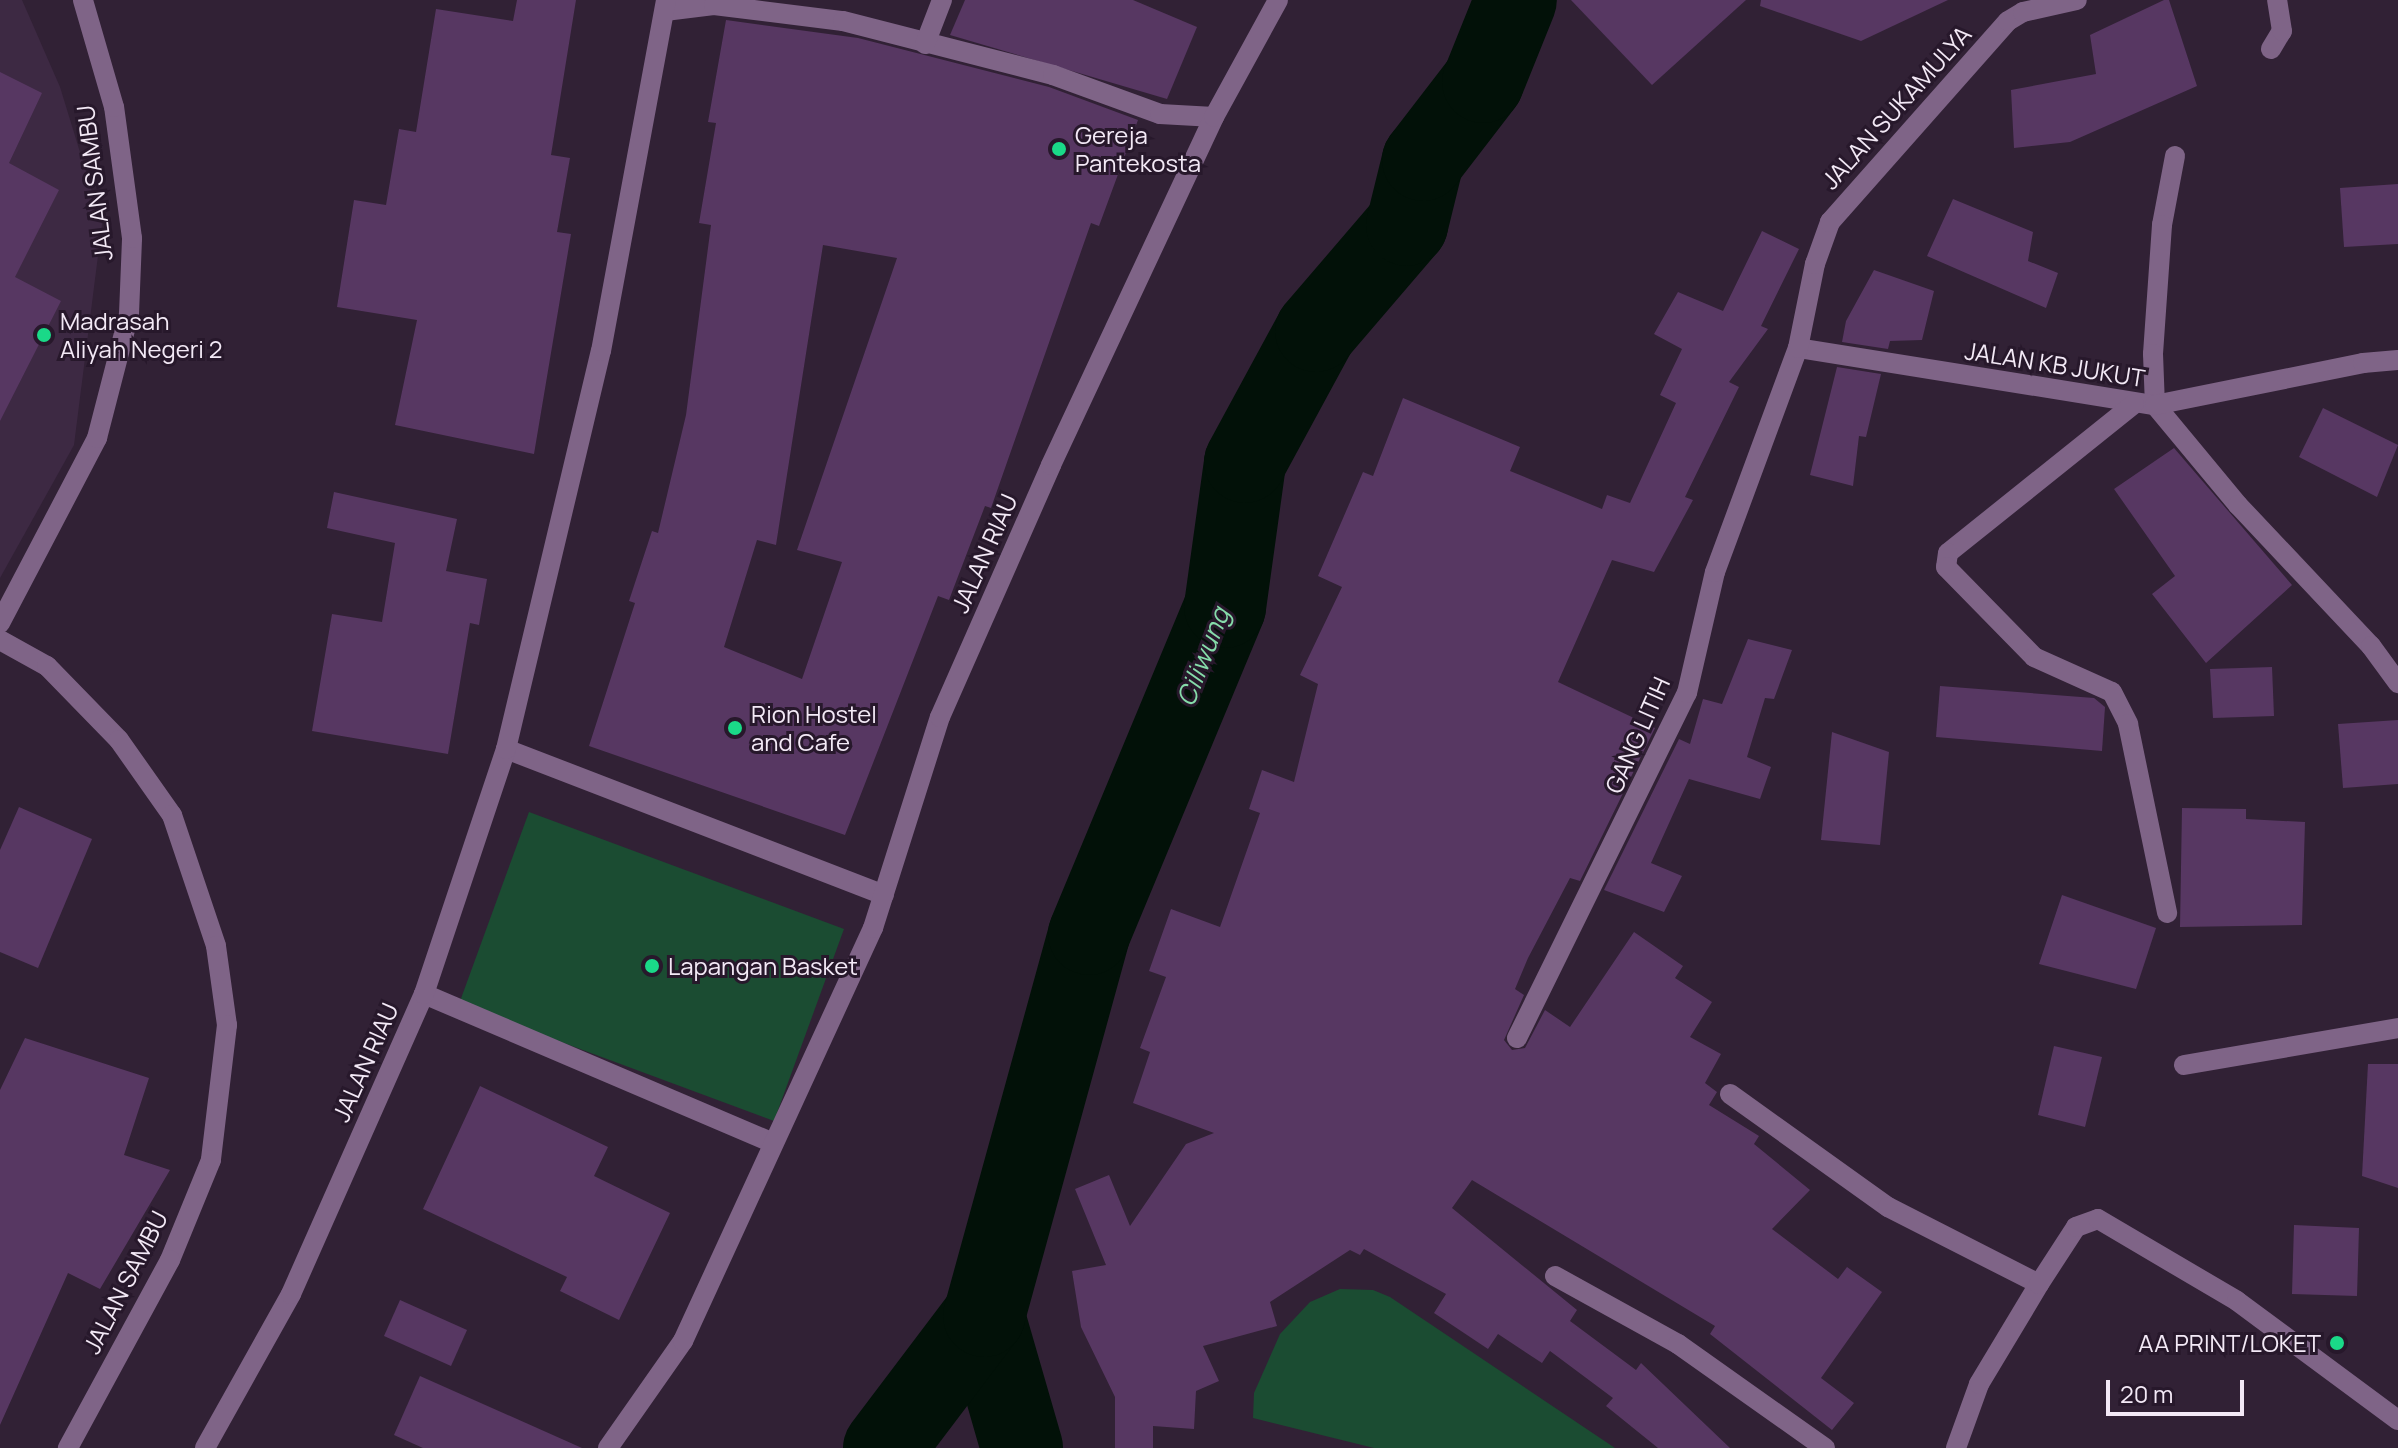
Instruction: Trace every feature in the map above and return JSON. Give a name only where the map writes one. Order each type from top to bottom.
[{"type":"street","name":"JALAN SAMBU","points":[[0,623],[97,438],[129,314],[132,238],[114,107],[83,0]]},
{"type":"street","points":[[925,44],[942,0]]},
{"type":"street","name":"JALAN RIAU","points":[[608,1448],[683,1341],[884,895],[940,717],[1214,117],[1278,0]]},
{"type":"street","name":"JALAN SUKAMULYA","points":[[1798,348],[1815,264],[1845,200],[2008,21],[2023,12],[2077,0]]},
{"type":"street","points":[[2271,49],[2282,31],[2277,0]]},
{"type":"street","points":[[424,994],[506,749],[601,351],[666,5],[777,10],[843,21],[1053,75],[1160,114],[1214,117]]},
{"type":"street","points":[[2175,156],[2162,225],[2153,354],[2155,405],[2220,485],[2371,646],[2398,683]]},
{"type":"street","name":"JALAN KB JUKUT","points":[[1798,348],[2155,405],[2363,363],[2398,360]]},
{"type":"street","name":"GANG LITIH","points":[[1517,1038],[1687,693],[1715,572],[1798,348]]},
{"type":"street","points":[[2134,404],[1948,553],[1946,567],[2034,657],[2112,692],[2128,724],[2167,913]]},
{"type":"street","name":"JALAN SAMBU","points":[[0,640],[47,666],[119,740],[172,815],[216,946],[227,1025],[211,1160],[170,1260],[68,1448]]},
{"type":"street","points":[[506,749],[884,895]]},
{"type":"street","name":"JALAN RIAU","points":[[205,1448],[291,1294],[424,994],[773,1143]]},
{"type":"street","points":[[2184,1065],[2398,1028]]},
{"type":"street","points":[[1730,1094],[1888,1207],[2039,1284]]},
{"type":"street","points":[[1956,1448],[1979,1384],[2039,1284],[2076,1227],[2098,1219],[2237,1301],[2398,1420]]},
{"type":"street","points":[[1555,1276],[1678,1344],[1825,1448]]},
{"type":"shaded area","name":"Madrasah Aliyah Negeri 2","points":[[0,0],[22,0],[60,87],[102,224],[74,445],[0,578]]},
{"type":"green space","name":"Lapangan Basket","points":[[529,812],[844,929],[774,1121],[459,1004]]},
{"type":"green space","points":[[1340,1289],[1373,1290],[1390,1297],[1615,1448],[1374,1448],[1253,1418],[1254,1393],[1280,1334],[1310,1302]]},
{"type":"building","points":[[517,0],[576,0],[551,155],[570,158],[557,232],[571,234],[534,454],[395,425],[417,320],[337,307],[354,200],[386,205],[399,129],[416,132],[436,9],[513,21]]},
{"type":"building","points":[[965,0],[1133,0],[1197,27],[1167,99],[950,35]]},
{"type":"building","points":[[1571,0],[1746,0],[1652,85]]},
{"type":"building","points":[[1761,0],[1948,0],[1861,41],[1760,6]]},
{"type":"building","points":[[2169,0],[2197,86],[2070,142],[2014,148],[2011,90],[2096,74],[2090,35]]},
{"type":"building","points":[[726,20],[858,38],[1049,87],[1138,120],[1099,226],[1091,223],[991,508],[985,506],[949,600],[938,596],[845,835],[589,746],[635,603],[629,601],[652,531],[658,533],[686,415],[711,225],[699,223],[716,123],[708,122]],"holes":[[[823,245],[897,258],[797,550],[842,562],[802,679],[724,647],[757,540],[776,545]]]},
{"type":"building","points":[[0,72],[42,93],[9,163],[59,190],[15,277],[61,301],[0,421]]},
{"type":"building","points":[[2398,184],[2398,244],[2344,247],[2340,188]]},
{"type":"building","points":[[1953,199],[2033,232],[2028,261],[2058,273],[2046,308],[1927,256]]},
{"type":"building","points":[[1762,231],[1799,249],[1761,326],[1768,329],[1729,382],[1739,387],[1685,497],[1693,500],[1654,572],[1612,560],[1558,682],[1655,728],[1580,881],[1570,878],[1528,958],[1515,989],[1524,995],[1504,1040],[1512,1050],[1525,1048],[1545,1010],[1570,1027],[1634,932],[1683,966],[1675,978],[1712,1002],[1690,1037],[1721,1054],[1705,1083],[1717,1092],[1709,1105],[1759,1136],[1754,1144],[1810,1190],[1772,1229],[1838,1279],[1847,1267],[1882,1292],[1821,1378],[1854,1403],[1832,1430],[1710,1334],[1715,1326],[1472,1180],[1452,1208],[1577,1310],[1570,1321],[1636,1370],[1641,1363],[1730,1448],[1658,1448],[1606,1406],[1613,1398],[1550,1351],[1542,1363],[1498,1334],[1488,1349],[1434,1313],[1446,1294],[1364,1249],[1360,1255],[1350,1250],[1270,1302],[1277,1326],[1203,1346],[1219,1381],[1196,1391],[1194,1429],[1153,1426],[1153,1448],[1115,1448],[1115,1397],[1081,1327],[1072,1271],[1106,1265],[1075,1189],[1109,1175],[1130,1226],[1186,1144],[1214,1133],[1133,1103],[1150,1052],[1140,1048],[1166,977],[1149,971],[1171,909],[1220,927],[1260,813],[1249,809],[1262,770],[1294,782],[1318,684],[1300,675],[1342,587],[1318,576],[1363,472],[1373,476],[1403,398],[1520,447],[1510,471],[1602,509],[1607,495],[1630,503],[1676,403],[1660,395],[1682,349],[1654,334],[1678,292],[1723,311]]},
{"type":"building","points":[[1874,270],[1934,291],[1922,340],[1890,341],[1888,349],[1842,342],[1846,321]]},
{"type":"building","points":[[1837,367],[1881,374],[1866,437],[1859,436],[1853,486],[1810,475]]},
{"type":"building","points":[[2323,408],[2398,445],[2377,497],[2299,457]]},
{"type":"building","points":[[2174,448],[2292,585],[2206,663],[2152,594],[2175,576],[2114,489]]},
{"type":"building","points":[[334,492],[457,519],[446,571],[487,579],[479,625],[470,623],[448,754],[312,731],[332,614],[382,622],[395,543],[327,528]]},
{"type":"building","points":[[1748,639],[1792,650],[1774,699],[1765,698],[1747,757],[1771,767],[1760,799],[1689,779],[1651,863],[1682,876],[1664,912],[1604,890],[1679,739],[1690,744],[1703,699],[1722,704]]},
{"type":"building","points":[[2272,667],[2274,716],[2213,718],[2210,669]]},
{"type":"building","points":[[1940,686],[2094,698],[2105,707],[2102,751],[1936,737]]},
{"type":"building","points":[[2398,720],[2398,784],[2343,788],[2338,724]]},
{"type":"building","points":[[1832,732],[1889,752],[1880,845],[1821,840]]},
{"type":"building","points":[[19,807],[92,839],[38,968],[0,952],[0,850]]},
{"type":"building","points":[[2182,808],[2246,809],[2246,819],[2305,822],[2302,925],[2180,927]]},
{"type":"building","points":[[2062,895],[2156,928],[2136,989],[2039,964]]},
{"type":"building","points":[[25,1038],[149,1078],[124,1155],[170,1170],[100,1289],[68,1273],[0,1425],[0,1090]]},
{"type":"building","points":[[2054,1046],[2102,1057],[2085,1127],[2038,1115]]},
{"type":"building","points":[[2368,1064],[2398,1064],[2398,1188],[2362,1176]]},
{"type":"building","points":[[480,1086],[608,1147],[594,1176],[670,1213],[619,1320],[560,1291],[567,1277],[423,1209]]},
{"type":"building","points":[[2294,1225],[2359,1228],[2357,1296],[2292,1294]]},
{"type":"building","points":[[400,1300],[467,1330],[451,1366],[384,1336]]},
{"type":"building","points":[[420,1376],[582,1448],[423,1448],[394,1435]]},
{"type":"waterway","name":"Ciliwung","points":[[884,1448],[984,1316],[1089,934],[1225,607],[1245,462],[1316,331],[1407,225],[1423,160],[1483,82],[1516,0]]},
{"type":"waterway","name":"Ciliwung","points":[[984,1316],[1022,1448]]},
{"type":"place","name":"Gereja Pantekosta","points":[[1059,149]]},
{"type":"place","name":"Madrasah Aliyah Negeri 2","points":[[44,335]]},
{"type":"place","name":"Rion Hostel and Cafe","points":[[735,728]]},
{"type":"place","name":"Lapangan Basket","points":[[652,966]]},
{"type":"place","name":"AA PRINT/LOKET","points":[[2337,1343]]}]
